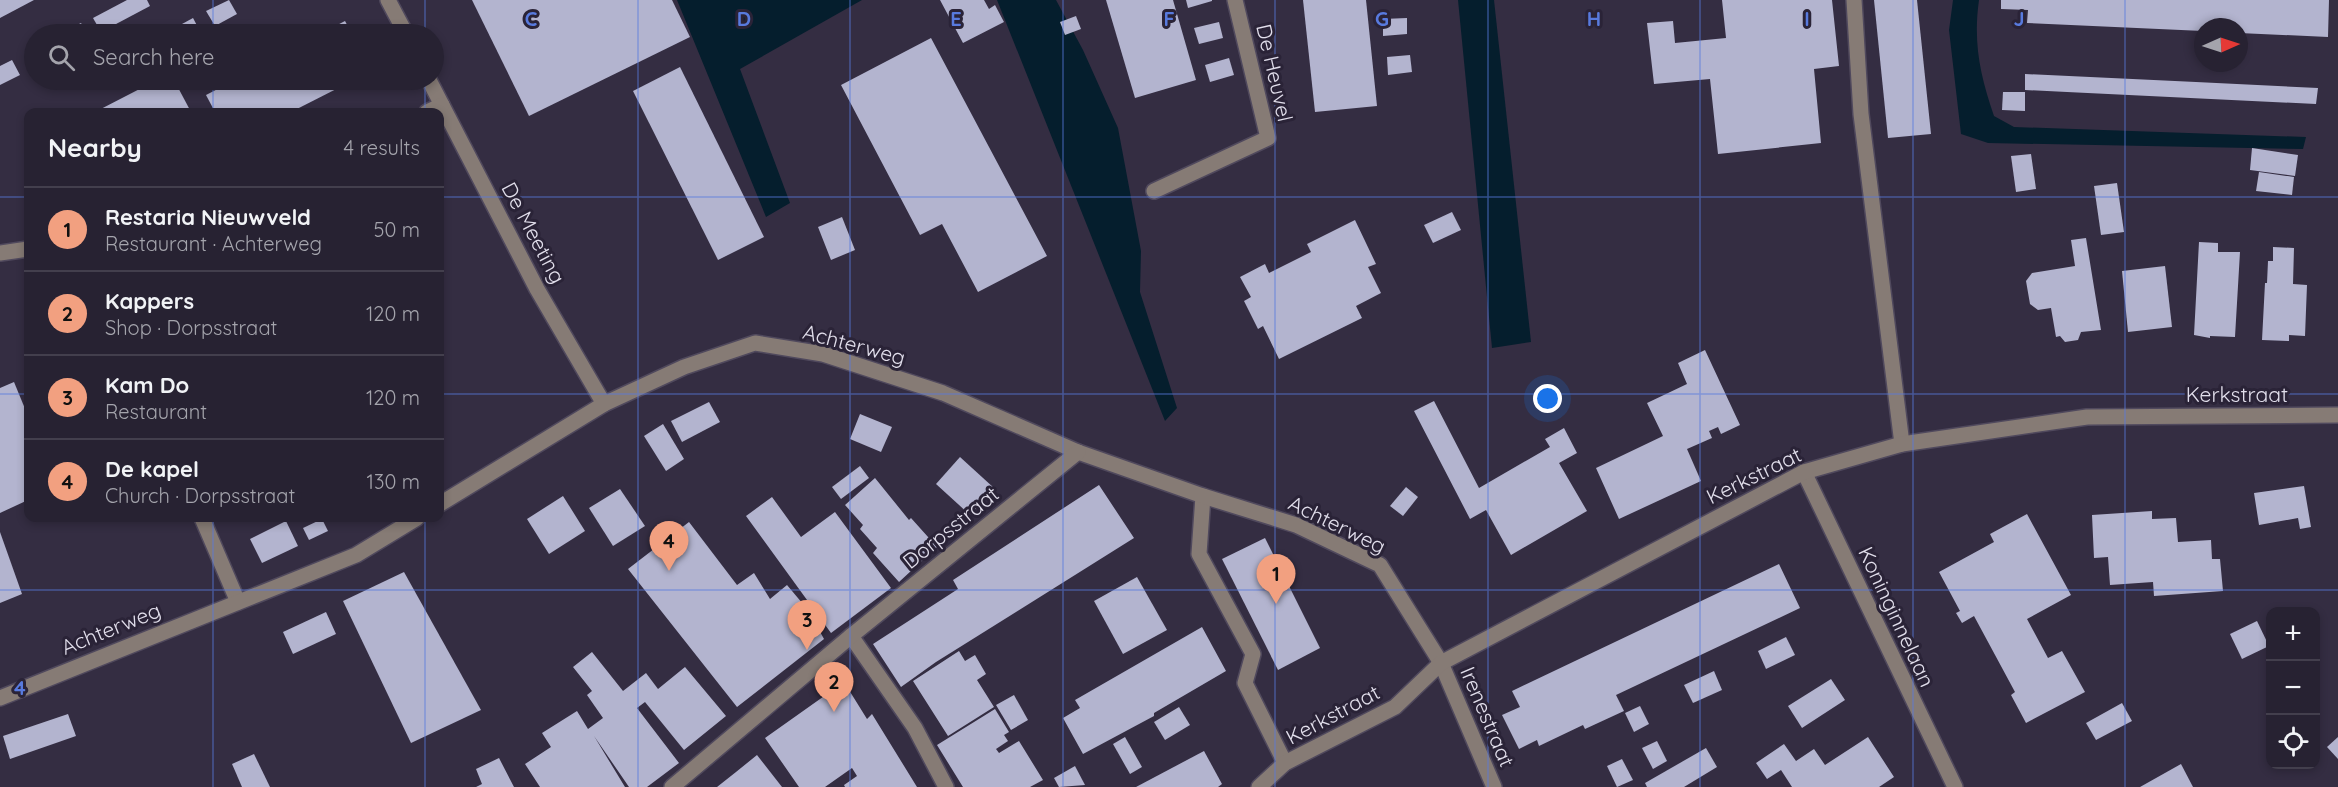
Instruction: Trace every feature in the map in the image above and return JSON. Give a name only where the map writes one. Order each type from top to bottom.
[{"type":"street","points":[[388,0],[401,24]]},
{"type":"street","name":"De Heuvel","points":[[1154,191],[1268,138],[1235,0]]},
{"type":"street","points":[[1854,0],[1861,114],[1902,444]]},
{"type":"street","name":"De Meeting","points":[[434,90],[444,108]]},
{"type":"street","points":[[436,108],[442,105]]},
{"type":"street","name":"De Meeting","points":[[444,109],[537,289],[604,404]]},
{"type":"street","points":[[0,253],[24,250]]},
{"type":"street","name":"Achterweg","points":[[444,502],[604,404],[684,367],[754,343],[824,354],[943,393],[1078,452],[1203,496],[1296,525],[1380,565],[1441,663]]},
{"type":"street","name":"Kerkstraat","points":[[1258,787],[1286,763],[1395,707],[1441,663],[1804,472],[1902,444],[2088,417],[2338,416]]},
{"type":"street","name":"Dorpsstraat","points":[[672,787],[851,636],[1078,452]]},
{"type":"street","name":"Koninginnelaan","points":[[1804,472],[1949,785]]},
{"type":"street","points":[[1203,496],[1199,554],[1253,654],[1245,682],[1286,763]]},
{"type":"street","points":[[204,522],[238,602]]},
{"type":"street","name":"Achterweg","points":[[0,698],[356,555],[410,522]]},
{"type":"street","points":[[851,636],[915,728],[946,787]]},
{"type":"street","name":"Irenestraat","points":[[1441,663],[1494,787]]},
{"type":"water","points":[[677,0],[862,0],[740,69],[790,203],[766,217]]},
{"type":"water","points":[[997,0],[1056,0],[1083,50],[1118,128],[1141,251],[1140,292],[1177,408],[1165,421]]},
{"type":"water","points":[[1458,0],[1494,0],[1531,342],[1492,348]]},
{"type":"water","points":[[1953,0],[1979,0],[1977,45],[1985,87],[1994,116],[2014,127],[2306,137],[2303,149],[1988,143],[1961,134],[1949,30]]},
{"type":"building","points":[[0,0],[34,0],[0,18]]},
{"type":"building","points":[[127,0],[147,0],[150,6],[116,24],[96,24],[93,18]]},
{"type":"building","points":[[229,0],[237,14],[219,24],[214,24],[206,11]]},
{"type":"building","points":[[472,0],[672,0],[690,37],[529,116]]},
{"type":"building","points":[[940,0],[984,0],[989,9],[995,5],[1004,22],[963,43]]},
{"type":"building","points":[[1106,0],[1173,0],[1196,80],[1135,98]]},
{"type":"building","points":[[1186,0],[1212,0],[1212,1],[1188,8]]},
{"type":"building","points":[[1303,0],[1366,0],[1377,106],[1315,112]]},
{"type":"building","points":[[1722,0],[1832,0],[1839,66],[1814,69],[1821,143],[1718,154],[1710,79],[1654,84],[1647,23],[1673,21],[1675,43],[1726,38]]},
{"type":"building","points":[[1874,0],[1917,0],[1931,134],[1888,138]]},
{"type":"building","points":[[2001,0],[2329,0],[2328,37],[2248,33],[2248,18],[2194,18],[2194,31],[2027,23],[2028,10],[2001,9]]},
{"type":"building","points":[[1076,16],[1081,29],[1065,35],[1060,22]]},
{"type":"building","points":[[193,18],[196,24],[182,24]]},
{"type":"building","points":[[1407,18],[1407,34],[1383,36],[1383,19]]},
{"type":"building","points":[[1219,22],[1223,38],[1199,44],[1194,28]]},
{"type":"building","points":[[931,38],[1047,256],[978,292],[942,224],[920,235],[841,85]]},
{"type":"building","points":[[1410,55],[1412,72],[1388,75],[1387,57]]},
{"type":"building","points":[[1229,58],[1234,75],[1210,82],[1205,65]]},
{"type":"building","points":[[12,60],[20,75],[0,85],[0,66]]},
{"type":"building","points":[[680,67],[764,237],[718,260],[633,91]]},
{"type":"building","points":[[2025,74],[2318,88],[2316,104],[2025,90]]},
{"type":"building","points":[[138,90],[179,90],[189,108],[103,108]]},
{"type":"building","points":[[216,90],[334,90],[299,108],[213,108],[206,95]]},
{"type":"building","points":[[2003,92],[2025,92],[2025,111],[2002,110]]},
{"type":"building","points":[[2252,148],[2298,155],[2295,176],[2250,170]]},
{"type":"building","points":[[2031,154],[2036,189],[2016,192],[2011,156]]},
{"type":"building","points":[[2259,172],[2294,177],[2292,195],[2256,191]]},
{"type":"building","points":[[2117,183],[2124,232],[2101,235],[2094,186]]},
{"type":"building","points":[[1452,212],[1461,230],[1433,243],[1424,225]]},
{"type":"building","points":[[842,217],[855,250],[831,260],[818,227]]},
{"type":"building","points":[[1355,220],[1376,264],[1368,267],[1381,293],[1356,306],[1362,318],[1279,359],[1263,326],[1258,329],[1244,301],[1251,297],[1240,277],[1265,264],[1269,273],[1311,252],[1307,244]]},
{"type":"building","points":[[2086,238],[2101,330],[2081,332],[2078,340],[2065,342],[2060,336],[2056,337],[2051,308],[2038,310],[2030,304],[2026,281],[2032,273],[2075,266],[2071,240]]},
{"type":"building","points":[[2199,242],[2218,243],[2218,252],[2240,252],[2235,337],[2210,336],[2210,338],[2194,335]]},
{"type":"building","points":[[2273,247],[2294,248],[2293,284],[2307,285],[2305,336],[2289,335],[2289,341],[2262,340],[2265,283],[2267,283],[2268,261],[2273,261]]},
{"type":"building","points":[[2165,266],[2172,327],[2128,332],[2122,271]]},
{"type":"building","points":[[1705,350],[1740,425],[1721,434],[1718,427],[1709,431],[1712,438],[1687,449],[1701,481],[1619,519],[1596,468],[1663,436],[1647,403],[1687,384],[1678,363]]},
{"type":"building","points":[[14,382],[24,406],[24,502],[0,513],[0,388]]},
{"type":"building","points":[[1434,401],[1479,488],[1550,447],[1545,439],[1564,428],[1577,453],[1559,463],[1587,511],[1511,555],[1486,510],[1470,519],[1414,411]]},
{"type":"building","points":[[709,402],[720,422],[682,442],[671,421]]},
{"type":"building","points":[[860,414],[892,427],[881,452],[850,439]]},
{"type":"building","points":[[663,424],[684,459],[666,471],[644,436]]},
{"type":"building","points":[[960,457],[994,488],[970,515],[936,484]]},
{"type":"building","points":[[860,466],[869,478],[841,499],[832,487]]},
{"type":"building","points":[[875,478],[909,520],[911,518],[937,547],[899,582],[873,553],[877,548],[860,529],[863,525],[845,505]]},
{"type":"building","points":[[1099,485],[1134,538],[936,662],[901,687],[873,644],[958,589],[953,580]]},
{"type":"building","points":[[2304,486],[2311,527],[2300,529],[2298,518],[2259,525],[2254,493]]},
{"type":"building","points":[[1406,487],[1418,497],[1403,516],[1390,506]]},
{"type":"building","points":[[620,489],[645,526],[613,546],[589,508]]},
{"type":"building","points":[[563,496],[585,531],[549,554],[527,519]]},
{"type":"building","points":[[772,497],[801,537],[835,512],[891,588],[831,633],[746,516]]},
{"type":"building","points":[[2152,511],[2152,519],[2176,518],[2178,542],[2211,540],[2212,559],[2220,559],[2223,591],[2154,596],[2153,582],[2110,585],[2108,557],[2094,558],[2092,515]]},
{"type":"building","points":[[2027,514],[2071,595],[2027,619],[2048,658],[2062,651],[2085,692],[2026,723],[2011,695],[2015,692],[1974,616],[1962,623],[1956,613],[1960,611],[1939,572],[1994,542],[1990,534]]},
{"type":"building","points":[[286,522],[298,546],[262,563],[250,539]]},
{"type":"building","points":[[316,522],[324,522],[328,531],[309,540],[303,528]]},
{"type":"building","points":[[689,522],[737,585],[754,573],[770,599],[787,585],[808,610],[824,639],[737,707],[628,569]]},
{"type":"building","points":[[0,532],[22,594],[0,603]]},
{"type":"building","points":[[1265,538],[1320,648],[1278,670],[1222,559]]},
{"type":"building","points":[[1779,564],[1800,608],[1616,695],[1624,711],[1585,729],[1583,725],[1539,746],[1537,740],[1519,749],[1502,715],[1520,707],[1512,691]]},
{"type":"building","points":[[404,572],[481,710],[411,743],[343,601]]},
{"type":"building","points":[[1137,577],[1167,630],[1123,654],[1094,601]]},
{"type":"building","points":[[326,612],[336,634],[293,654],[283,632]]},
{"type":"building","points":[[2257,621],[2266,640],[2266,647],[2242,659],[2230,634]]},
{"type":"building","points":[[1202,627],[1226,671],[1154,713],[1154,716],[1083,754],[1063,718],[1080,708],[1075,700]]},
{"type":"building","points":[[1786,637],[1795,655],[1766,669],[1758,651]]},
{"type":"building","points":[[959,651],[965,661],[975,655],[986,674],[977,680],[994,707],[948,736],[913,681]]},
{"type":"building","points":[[592,652],[623,691],[646,673],[658,689],[685,667],[726,716],[684,750],[645,702],[637,708],[679,763],[647,787],[629,787],[594,736],[625,787],[540,787],[525,764],[551,747],[542,733],[577,711],[588,729],[603,718],[587,695],[592,691],[573,667]]},
{"type":"building","points":[[1714,671],[1722,690],[1693,703],[1684,685]]},
{"type":"building","points":[[1831,679],[1845,700],[1802,728],[1788,706]]},
{"type":"building","points":[[844,682],[867,719],[872,714],[917,787],[845,787],[844,785],[857,776],[852,768],[825,787],[799,787],[765,738]]},
{"type":"building","points":[[1014,695],[1028,720],[1011,730],[996,705]]},
{"type":"building","points":[[2122,703],[2132,721],[2096,740],[2086,723]]},
{"type":"building","points":[[1640,706],[1649,724],[1634,732],[1625,713]]},
{"type":"building","points":[[1179,707],[1190,725],[1165,740],[1154,722]]},
{"type":"building","points":[[995,709],[1009,732],[1004,735],[1008,741],[996,749],[999,753],[1019,741],[1043,780],[1030,787],[963,787],[937,745]]},
{"type":"building","points":[[68,714],[76,736],[10,759],[3,736]]},
{"type":"building","points":[[1125,737],[1142,767],[1130,774],[1113,744]]},
{"type":"building","points":[[1868,737],[1894,777],[1879,787],[1792,787],[1781,770],[1767,779],[1756,763],[1784,744],[1796,761],[1814,749],[1825,765]]},
{"type":"building","points":[[2338,737],[2338,759],[2327,747]]},
{"type":"building","points":[[1657,741],[1667,761],[1653,769],[1642,748]]},
{"type":"building","points":[[1706,748],[1717,767],[1684,787],[1647,787],[1645,783]]},
{"type":"building","points":[[1204,751],[1222,784],[1218,787],[1136,787]]},
{"type":"building","points":[[254,754],[270,787],[242,787],[232,764]]},
{"type":"building","points":[[757,755],[782,787],[717,787],[736,772]]},
{"type":"building","points":[[499,758],[514,787],[476,787],[482,784],[476,769]]},
{"type":"building","points":[[1622,759],[1633,780],[1617,787],[1607,766]]},
{"type":"building","points":[[2181,764],[2193,787],[2140,787]]},
{"type":"building","points":[[1075,766],[1085,785],[1059,787],[1054,778]]},
{"type":"place","name":"De kapel","points":[[669,571]]},
{"type":"place","name":"Restaria Nieuwveld","points":[[1276,604]]},
{"type":"place","name":"Kam Do","points":[[807,650]]},
{"type":"place","name":"Kappers","points":[[834,712]]}]
